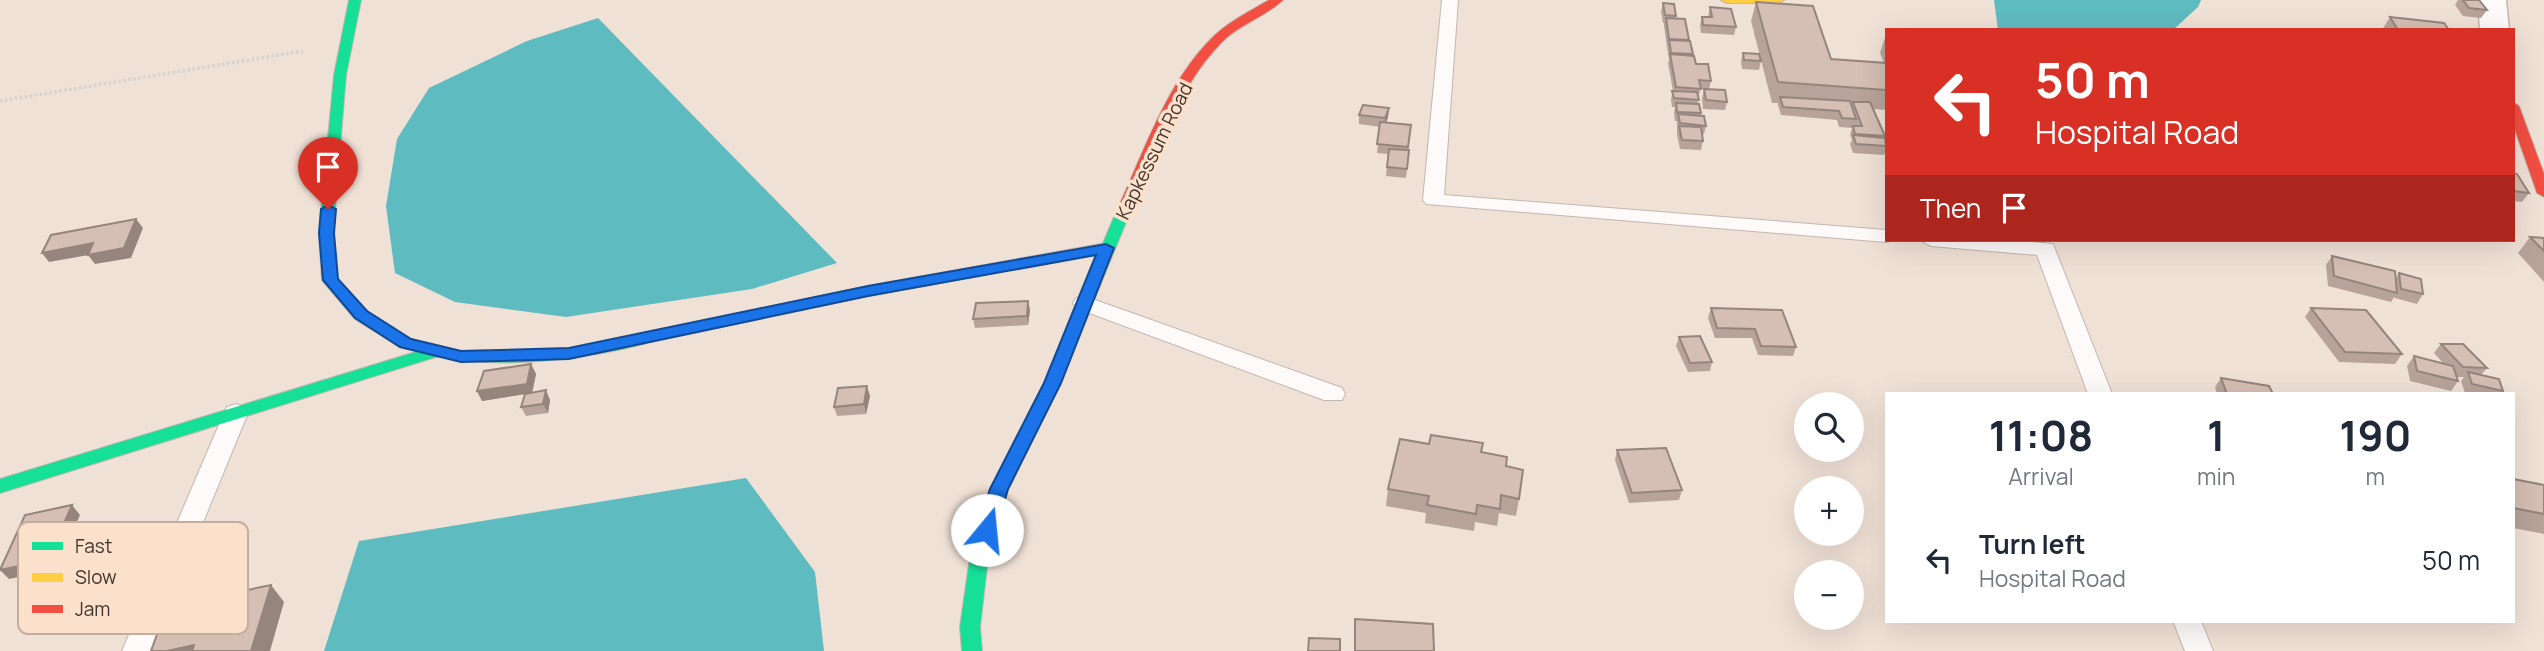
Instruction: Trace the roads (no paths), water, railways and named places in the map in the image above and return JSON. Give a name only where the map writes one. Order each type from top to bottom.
[{"type":"street","points":[[355,0],[340,75],[326,233],[330,280],[361,315],[406,343],[461,356],[569,354],[868,291],[1106,248]]},
{"type":"street","name":"Kapkessum Road","points":[[972,651],[970,627],[980,550],[999,489],[1052,383],[1106,248],[1182,88],[1216,41],[1244,18],[1277,0]]},
{"type":"street","points":[[1727,0],[1778,0]]},
{"type":"street","points":[[2491,0],[2495,28]]},
{"type":"street","points":[[2515,112],[2544,193]]},
{"type":"street","points":[[0,486],[438,351]]},
{"type":"lane","points":[[1450,0],[1433,200],[1885,236]]},
{"type":"lane","points":[[1956,242],[2045,249],[2100,392]]},
{"type":"lane","points":[[1084,303],[1333,394]]},
{"type":"lane","points":[[190,522],[236,413]]},
{"type":"lane","points":[[2189,623],[2199,651]]},
{"type":"lane","points":[[136,651],[143,634]]},
{"type":"water","points":[[1994,0],[2201,0],[2198,7],[2175,28],[1998,28]]},
{"type":"water","points":[[598,18],[837,263],[752,289],[566,317],[455,302],[395,273],[386,206],[397,139],[429,88],[527,41]]},
{"type":"water","points":[[746,478],[815,572],[824,651],[324,651],[359,541]]}]
